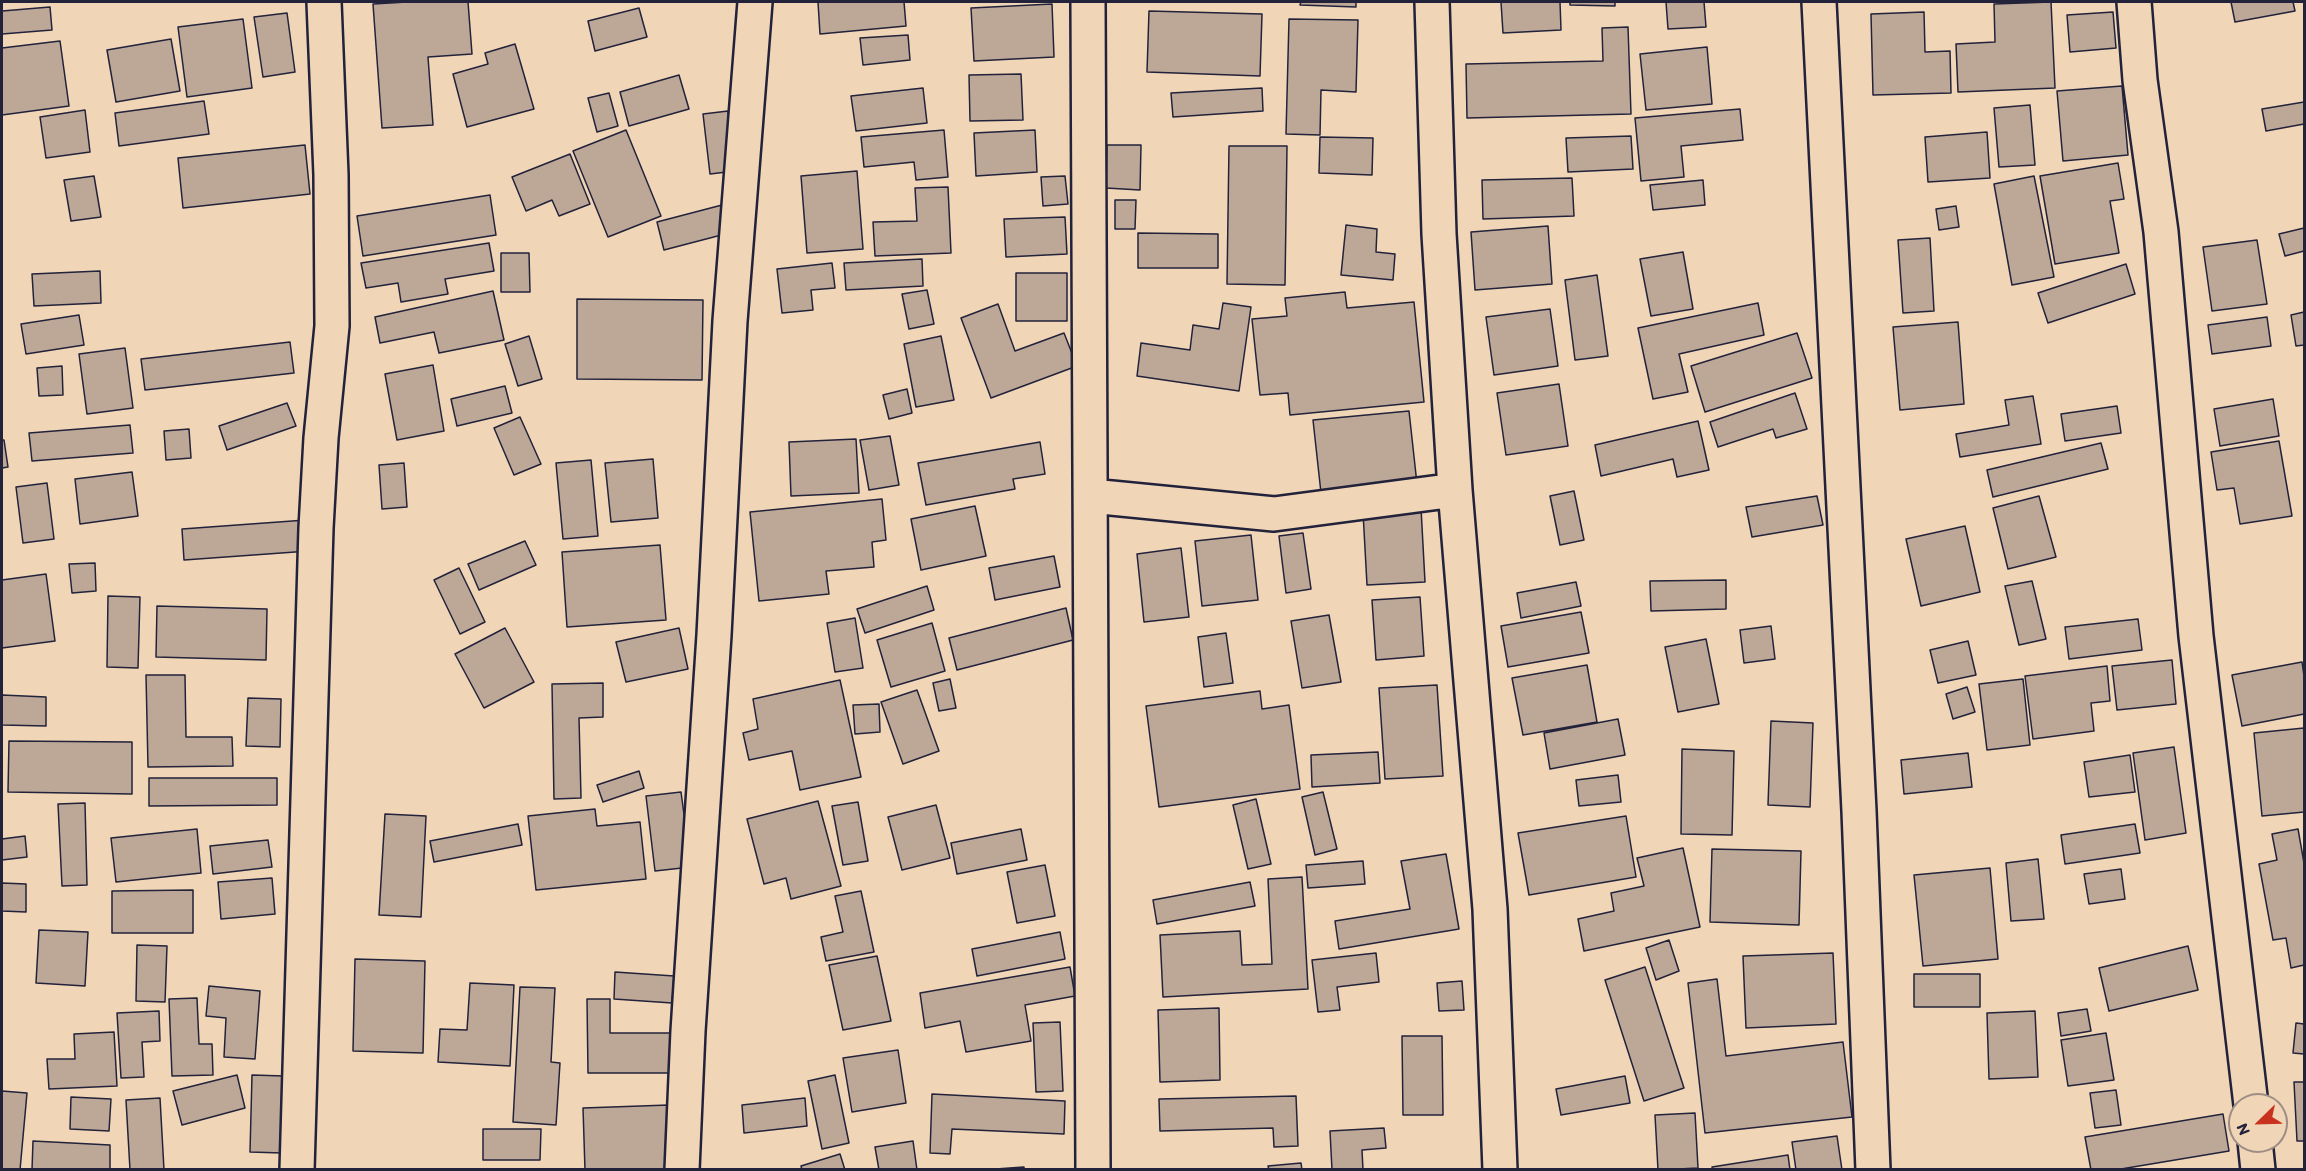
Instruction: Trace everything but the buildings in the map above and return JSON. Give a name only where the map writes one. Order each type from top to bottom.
[{"type":"street","points":[[297,1170],[316,528],[321,438],[332,326],[331,175],[324,2]]},
{"type":"street","points":[[682,1170],[688,1031],[714,634],[730,321],[740,165],[755,2]]},
{"type":"street","points":[[1088,2],[1092,496],[1090,842],[1093,1170]]},
{"type":"street","points":[[1432,2],[1439,234],[1455,490],[1490,909],[1500,1170]]},
{"type":"street","points":[[1819,2],[1859,812],[1873,1170]]},
{"type":"street","points":[[2134,2],[2140,80],[2161,232],[2196,636],[2250,1093]]},
{"type":"street","points":[[1092,496],[1274,514],[1455,490]]},
{"type":"street","points":[[2256,1153],[2258,1170]]}]
